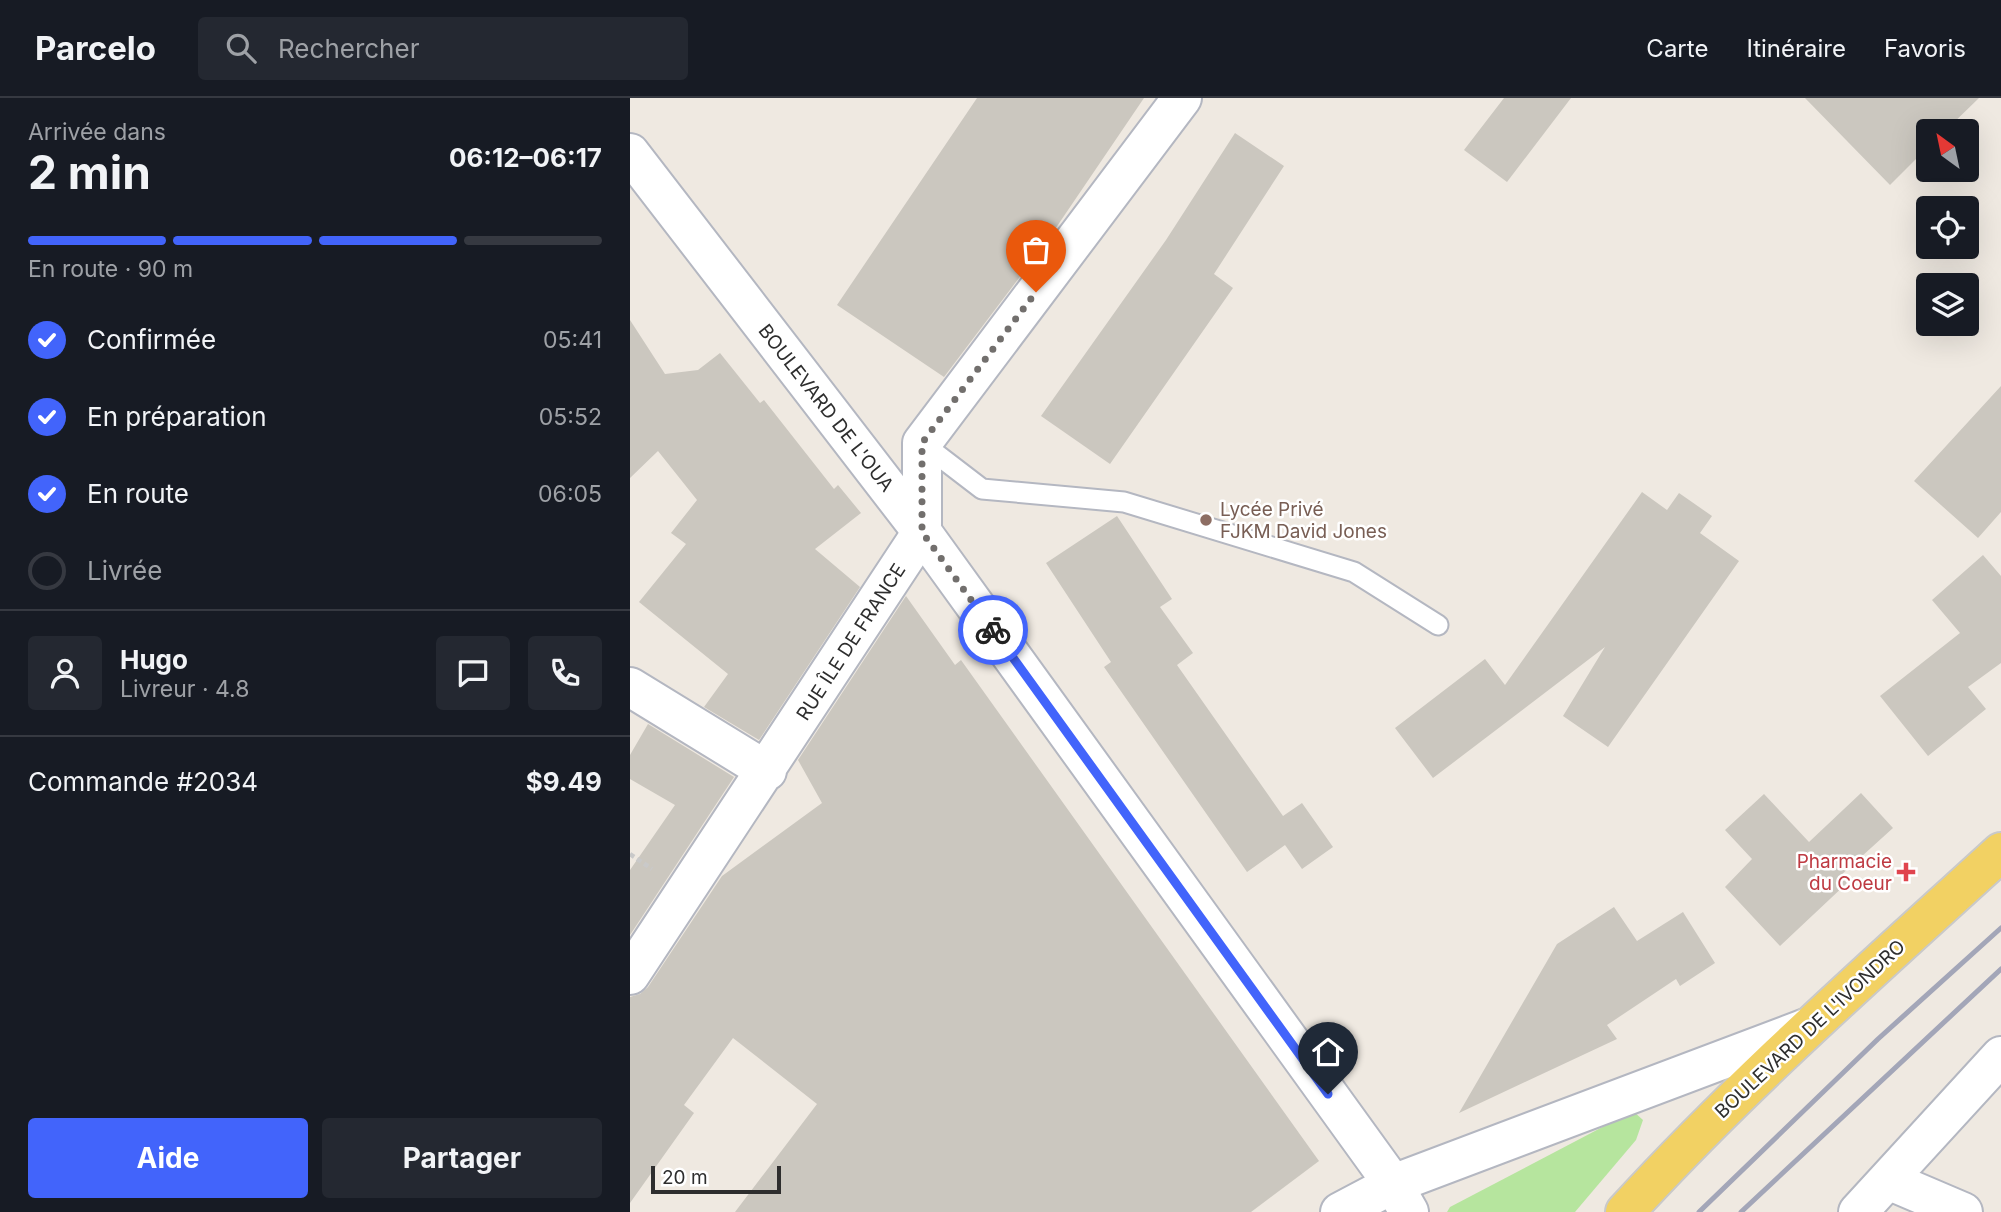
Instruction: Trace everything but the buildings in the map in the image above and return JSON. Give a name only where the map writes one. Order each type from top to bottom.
[{"type":"main road","name":"BOULEVARD DE L'IVONDRO","points":[[1625,1212],[1667,1166],[1809,1027],[2001,852]]},
{"type":"street","points":[[922,532],[922,443],[1182,98]]},
{"type":"street","name":"BOULEVARD DE L'OUA","points":[[630,153],[922,532],[1401,1198]]},
{"type":"street","name":"RUE ÎLE DE FRANCE","points":[[630,975],[767,771],[922,532]]},
{"type":"street","points":[[630,687],[767,771]]},
{"type":"street","points":[[1340,1212],[1401,1198],[1809,1027]]},
{"type":"street","points":[[1858,1212],[2001,1056]]},
{"type":"street","points":[[1888,1180],[1963,1212]]},
{"type":"lane","points":[[922,443],[982,489],[1124,502],[1354,572],[1438,625]]},
{"type":"green space","points":[[1633,1111],[1643,1120],[1636,1140],[1575,1212],[1447,1212],[1450,1207]]},
{"type":"railway","points":[[1699,1212],[1878,1039],[2001,928]]},
{"type":"railway","points":[[1741,1212],[2001,969]]},
{"type":"way so far","points":[[993,630],[922,532],[922,443],[1036,292]]},
{"type":"place","name":"Lycée Privé FJKM David Jones","points":[[1206,520]]},
{"type":"place","name":"Pharmacie du Coeur","points":[[1906,872]]},
{"type":"route","points":[[993,630],[1328,1094]]}]
